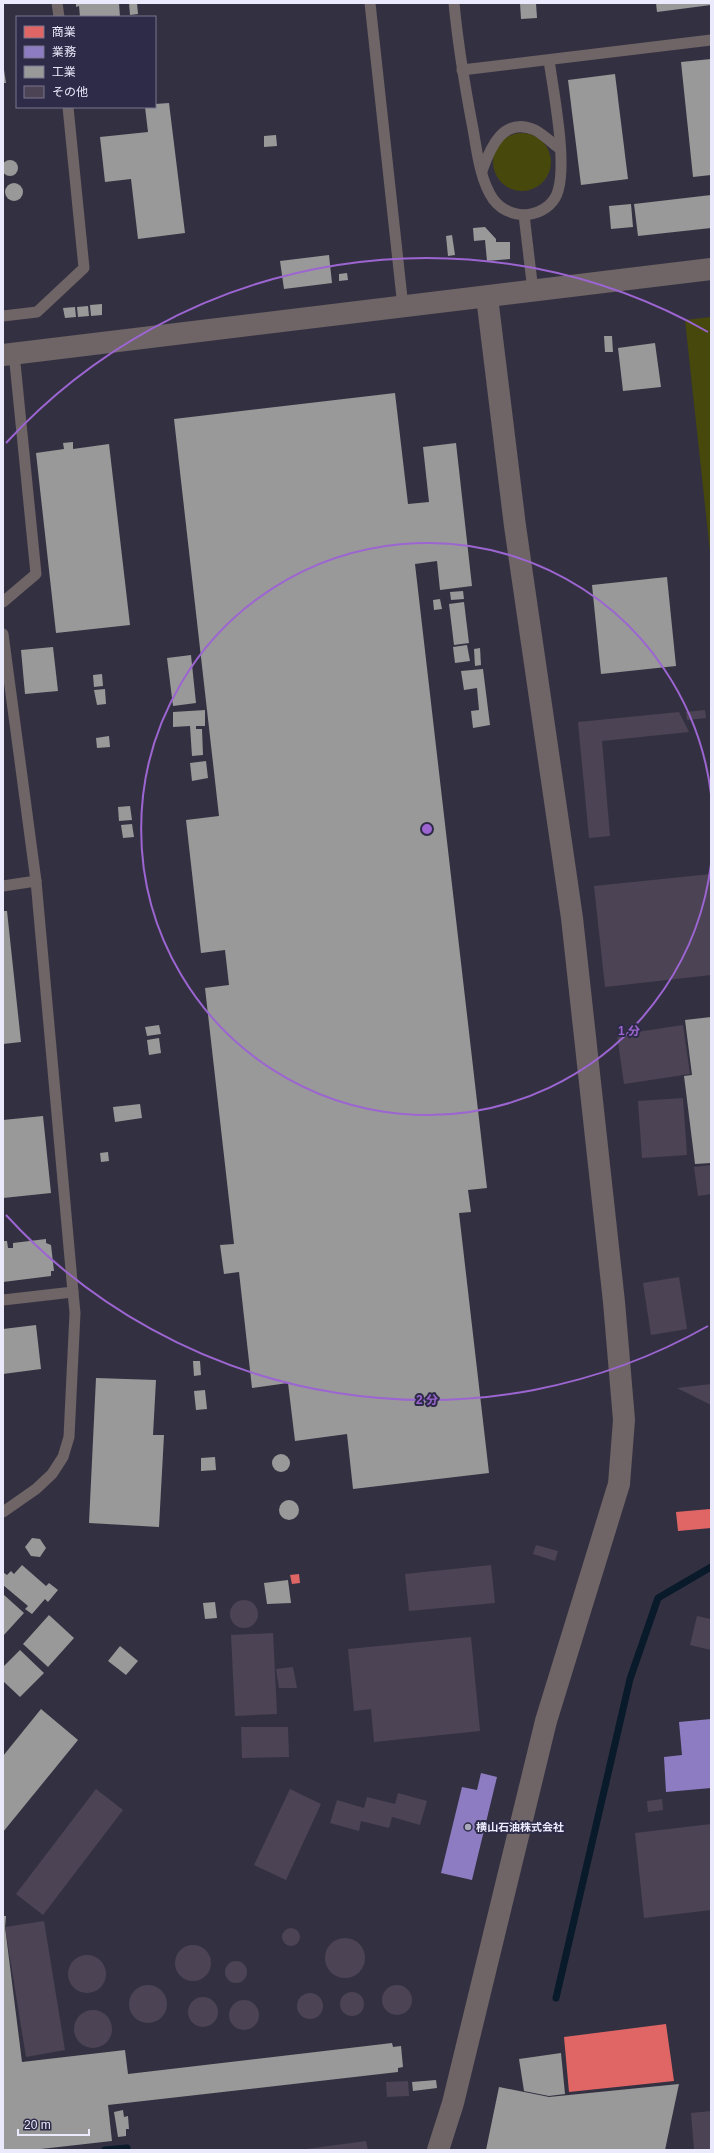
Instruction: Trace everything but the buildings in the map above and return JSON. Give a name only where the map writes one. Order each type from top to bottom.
[{"type":"street","points":[[8,354],[711,269]]},
{"type":"street","points":[[438,2150],[453,2103],[463,2056],[546,1721],[619,1484],[624,1420],[612,1286],[572,918],[515,526],[487,297]]},
{"type":"lane","points":[[57,3],[59,16]]},
{"type":"lane","points":[[370,3],[404,307]]},
{"type":"lane","points":[[454,3],[462,70],[482,172],[492,198],[498,206],[514,214],[534,214],[543,210],[555,198],[560,182],[560,149],[549,60]]},
{"type":"lane","points":[[462,70],[711,40]]},
{"type":"lane","points":[[3,316],[37,312],[84,268],[68,108]]},
{"type":"lane","points":[[482,172],[492,144],[500,135],[512,129],[519,128],[534,130],[560,149]]},
{"type":"lane","points":[[524,215],[533,291]]},
{"type":"lane","points":[[3,602],[36,574],[8,354]]},
{"type":"lane","points":[[3,634],[36,882],[75,1312],[69,1437],[63,1457],[52,1474],[36,1489],[3,1512]]},
{"type":"lane","points":[[3,886],[36,882]]},
{"type":"lane","points":[[3,1300],[73,1292]]},
{"type":"shaded area","points":[[516,133],[528,133],[543,141],[551,156],[551,168],[543,183],[528,191],[516,191],[501,183],[493,168],[493,156],[501,141]]},
{"type":"shaded area","points":[[711,317],[711,561],[685,320]]},
{"type":"waterway","points":[[556,1998],[630,1679],[658,1598],[711,1567]]},
{"type":"waterway","points":[[105,2150],[127,2148]]},
{"type":"place","name":"横山石油株式会社","points":[[468,1827]]}]
